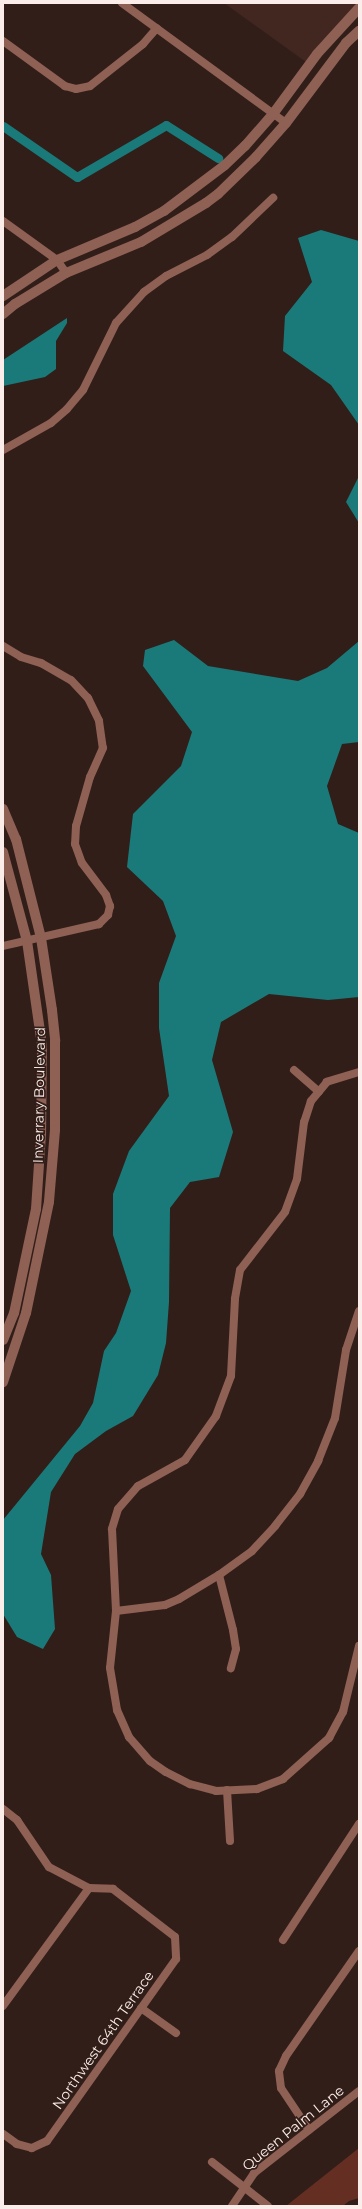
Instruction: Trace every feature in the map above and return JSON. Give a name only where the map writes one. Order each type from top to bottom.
[{"type":"street","points":[[122,3],[286,123]]},
{"type":"street","points":[[3,296],[57,260],[135,227],[159,214],[194,190],[225,165],[245,146],[273,114],[317,54],[359,8]]},
{"type":"street","points":[[3,41],[65,86],[76,89],[90,86],[143,44],[157,28]]},
{"type":"street","points":[[3,314],[15,304],[66,273],[142,242],[218,194],[256,157],[286,123],[346,43],[359,31]]},
{"type":"street","points":[[3,450],[51,423],[67,409],[83,390],[116,324],[144,292],[166,276],[207,255],[232,237],[273,198]]},
{"type":"street","points":[[159,214],[167,227]]},
{"type":"street","points":[[3,221],[57,260],[66,273]]},
{"type":"street","points":[[3,646],[21,657],[41,663],[71,680],[88,698],[99,721],[103,748],[90,777],[76,826],[75,844],[82,863],[106,895],[110,906],[108,915],[99,924],[3,946]]},
{"type":"street","name":"Inverrary Boulevard","points":[[3,809],[16,839],[41,938],[52,1010],[55,1041],[55,1130],[49,1202],[26,1313],[3,1382]]},
{"type":"street","name":"Inverrary Boulevard","points":[[3,852],[8,864],[27,941],[42,1045],[41,1134],[36,1209],[14,1313],[3,1340]]},
{"type":"street","points":[[294,1070],[319,1092]]},
{"type":"street","points":[[359,1072],[327,1082],[311,1101],[304,1122],[297,1179],[284,1212],[240,1270],[235,1299],[231,1376],[216,1416],[184,1460],[138,1486],[118,1510],[112,1529],[116,1611],[110,1668],[117,1710],[129,1737],[150,1761],[166,1772],[190,1784],[216,1791],[257,1789],[283,1779],[329,1738],[343,1712],[359,1646]]},
{"type":"street","points":[[116,1611],[165,1605],[179,1599],[219,1575],[252,1551],[275,1526],[300,1494],[318,1461],[335,1418],[346,1350],[359,1311]]},
{"type":"street","points":[[219,1575],[233,1630],[236,1649],[231,1668]]},
{"type":"street","points":[[228,1790],[230,1841]]},
{"type":"street","points":[[3,1809],[17,1820],[49,1867],[89,1888],[3,2006]]},
{"type":"street","points":[[283,1940],[359,1824]]},
{"type":"street","name":"Northwest 64th Terrace","points":[[3,2134],[17,2144],[32,2148],[47,2141],[176,1959],[175,1937],[113,1889],[89,1888]]},
{"type":"street","points":[[309,2130],[281,2088],[279,2072],[286,2056],[359,1951]]},
{"type":"street","points":[[141,2008],[176,2033]]},
{"type":"street","name":"Queen Palm Lane","points":[[232,2206],[243,2187],[254,2173],[359,2091]]},
{"type":"street","points":[[212,2162],[268,2206]]},
{"type":"shaded area","points":[[224,3],[359,3],[359,4],[306,62]]},
{"type":"shaded area","points":[[359,2148],[359,2198],[349,2201],[343,2206],[286,2206]]},
{"type":"water","points":[[321,230],[359,241],[359,425],[331,385],[283,351],[285,316],[312,282],[298,238]]},
{"type":"water","points":[[67,318],[67,323],[56,341],[56,369],[45,377],[3,386],[3,360]]},
{"type":"water","points":[[359,476],[359,523],[346,502]]},
{"type":"water","points":[[174,640],[208,666],[298,681],[327,668],[359,641],[359,742],[342,744],[327,786],[338,824],[359,833],[359,997],[328,1000],[269,994],[221,1022],[212,1060],[233,1132],[219,1177],[190,1182],[170,1208],[169,1302],[166,1343],[158,1375],[133,1416],[106,1431],[75,1454],[51,1492],[41,1554],[51,1575],[55,1629],[43,1649],[17,1637],[3,1614],[3,1520],[80,1426],[93,1403],[104,1351],[116,1333],[131,1291],[113,1235],[113,1194],[129,1151],[169,1096],[159,1028],[159,983],[176,936],[163,901],[127,867],[133,814],[181,766],[192,732],[143,666],[145,650]]},
{"type":"waterway","points":[[3,126],[77,177],[166,125],[218,158]]}]
